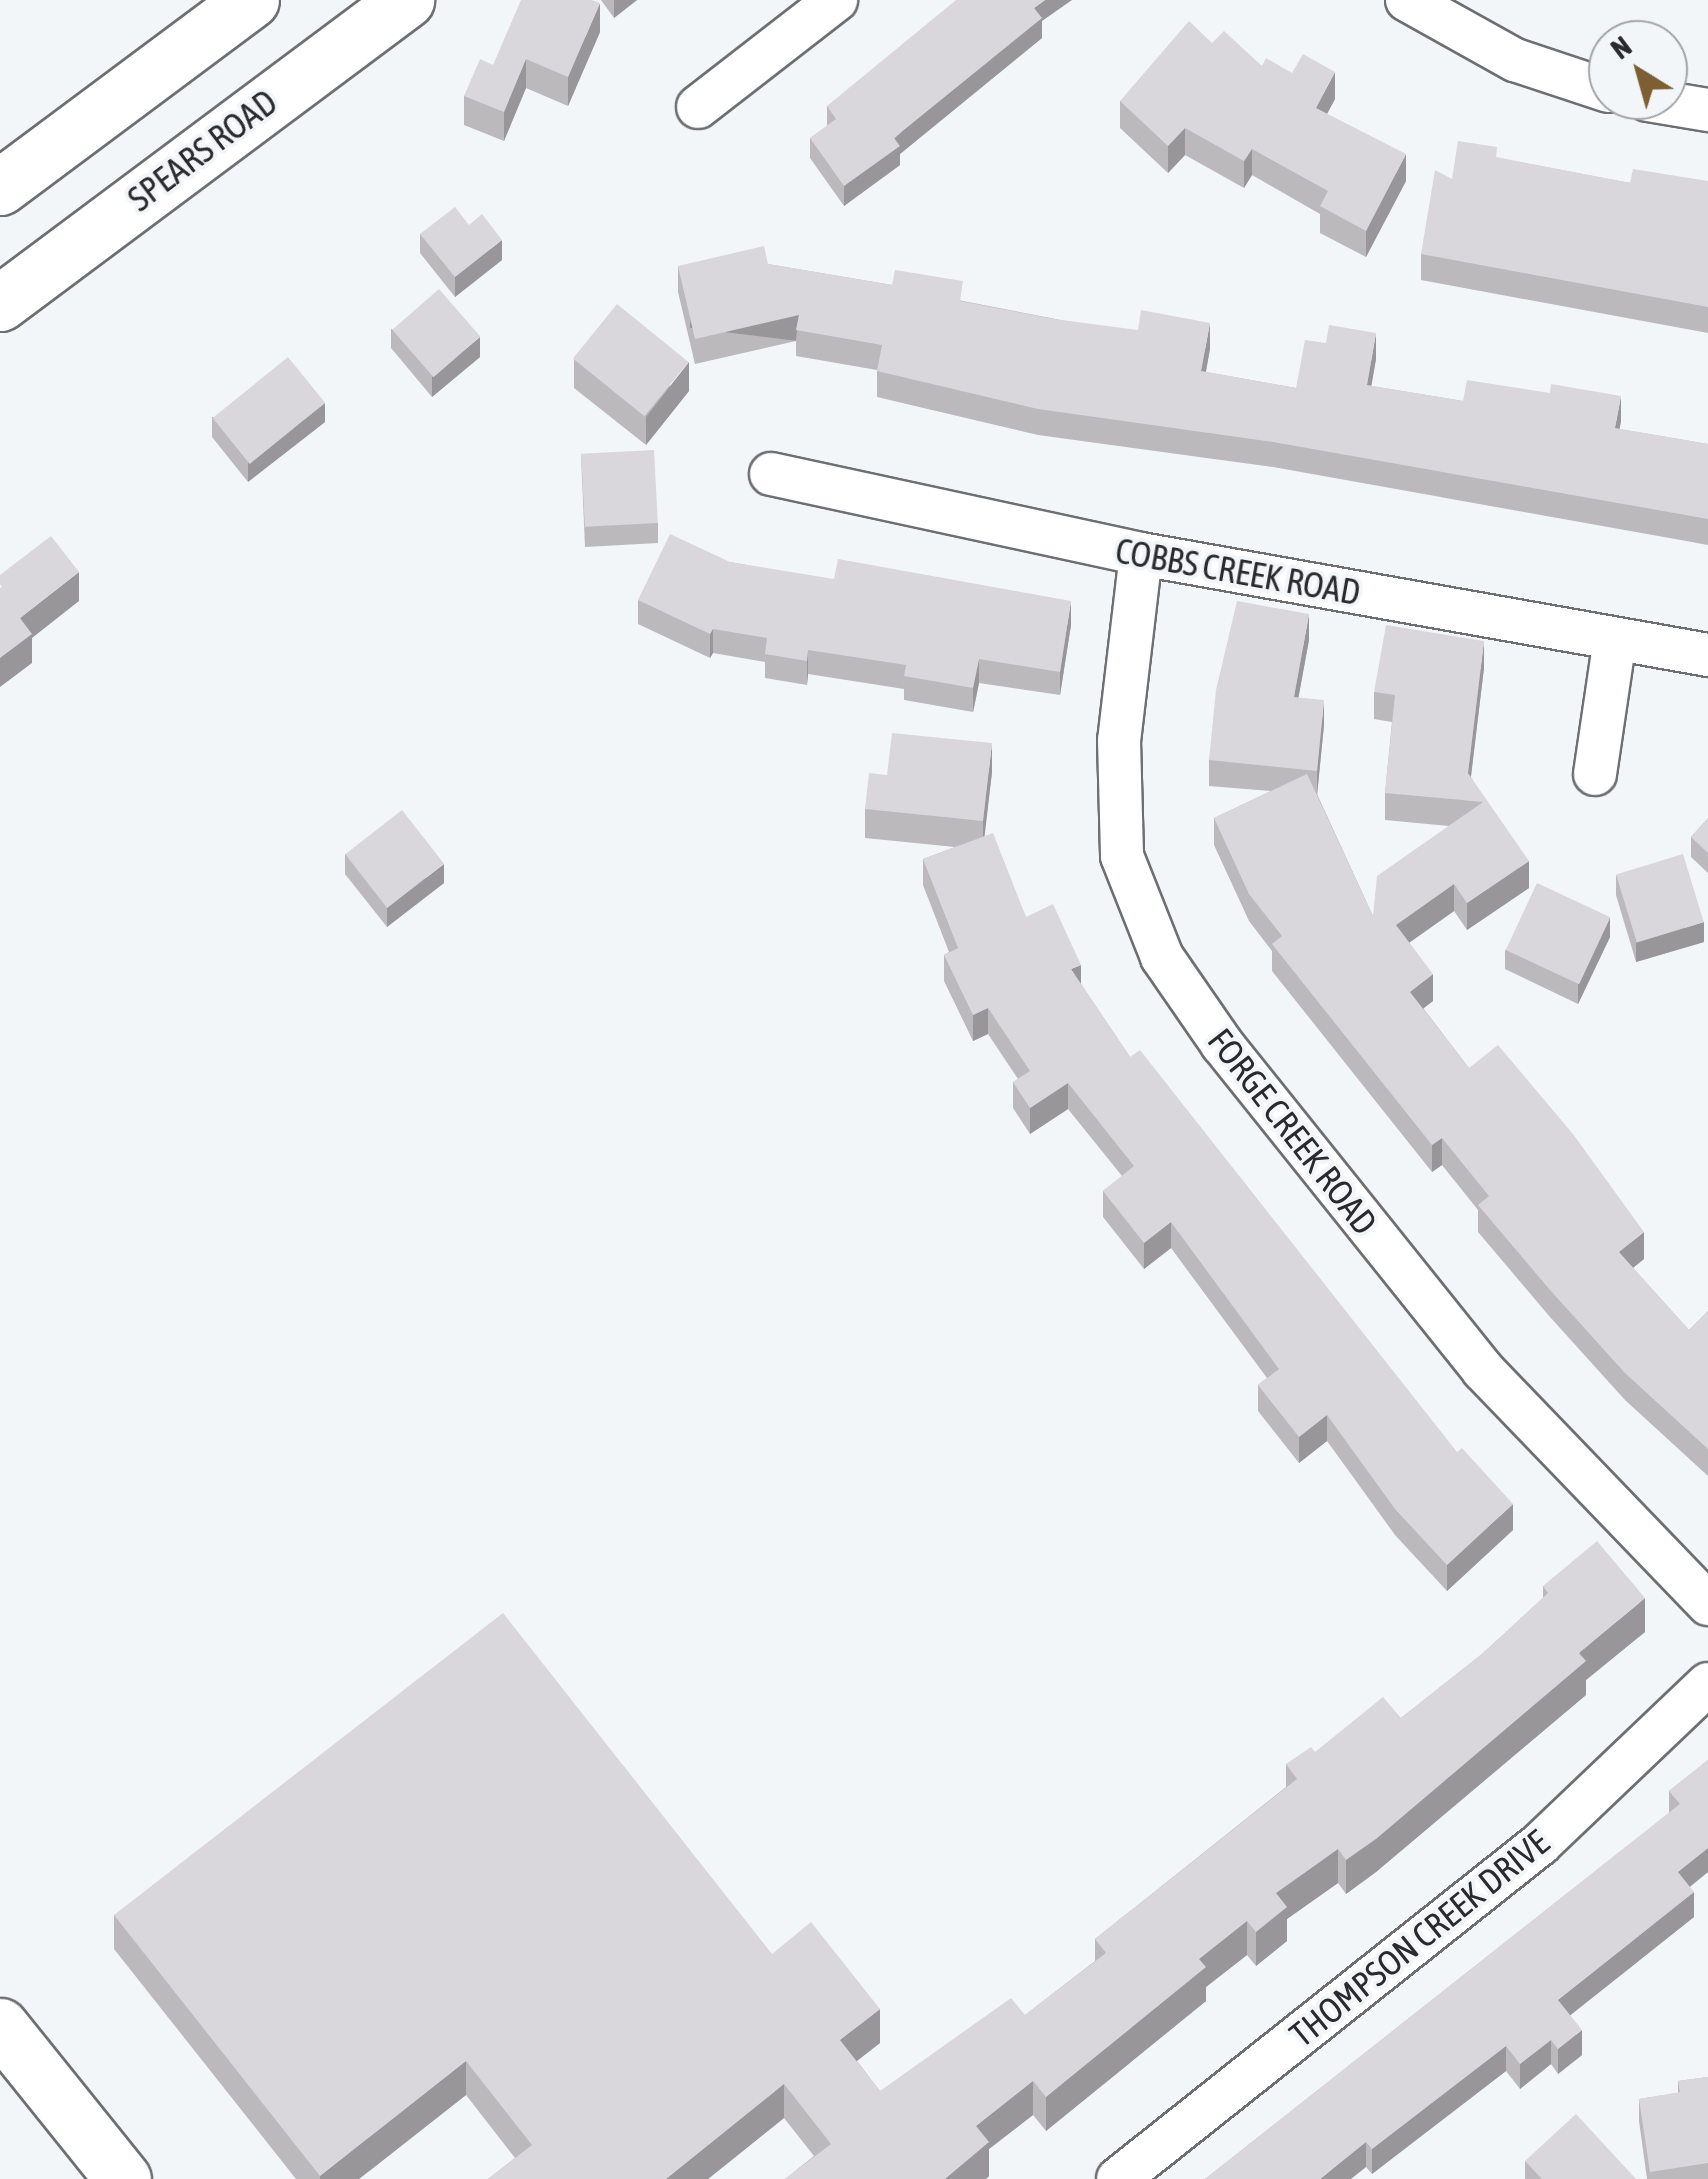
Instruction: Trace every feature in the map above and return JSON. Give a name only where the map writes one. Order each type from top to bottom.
[{"type":"main road","points":[[0,187],[251,0]]},
{"type":"main road","name":"SPEARS ROAD","points":[[4,293],[406,0]]},
{"type":"main road","points":[[0,2008],[73,2116]]},
{"type":"main road","points":[[0,2026],[122,2179]]},
{"type":"street","points":[[698,107],[836,0]]},
{"type":"street","points":[[1407,0],[1514,60],[1588,84]]},
{"type":"street","name":"COBBS CREEK ROAD","points":[[771,474],[1140,554],[1708,655]]},
{"type":"street","name":"FORGE CREEK ROAD","points":[[1140,554],[1120,740],[1122,856],[1162,956],[1222,1044],[1484,1370],[1708,1604]]},
{"type":"street","points":[[1595,774],[1615,639]]},
{"type":"street","name":"THOMPSON CREEK DRIVE","points":[[1118,2179],[1540,1844],[1708,1684]]},
{"type":"building","points":[[521,0],[600,3],[568,77],[526,59],[504,112],[464,96],[480,59],[493,65]]},
{"type":"building","points":[[956,0],[1045,0],[1034,8],[1042,18],[894,138],[900,146],[844,186],[810,138],[836,119],[827,106]]},
{"type":"building","points":[[1189,21],[1212,43],[1224,31],[1262,66],[1266,58],[1292,73],[1303,54],[1335,72],[1316,108],[1406,154],[1366,231],[1320,206],[1328,191],[1252,149],[1244,161],[1185,128],[1168,146],[1120,101]]},
{"type":"building","points":[[1458,141],[1497,147],[1496,157],[1630,183],[1633,169],[1708,181],[1708,307],[1421,254],[1435,170],[1452,179]]},
{"type":"building","points":[[455,207],[469,225],[482,214],[502,240],[455,277],[420,234]]},
{"type":"building","points":[[764,246],[768,264],[892,285],[895,270],[963,281],[960,301],[1054,319],[1138,330],[1141,310],[1210,323],[1201,371],[1296,388],[1305,340],[1326,343],[1329,325],[1376,333],[1367,385],[1463,401],[1467,380],[1550,393],[1551,384],[1621,396],[1615,428],[1708,444],[1708,519],[1273,442],[1038,409],[877,371],[882,345],[796,330],[799,315],[695,339],[678,266]]},
{"type":"building","points":[[439,289],[480,337],[434,377],[392,330]]},
{"type":"building","points":[[617,304],[688,362],[644,416],[573,358]]},
{"type":"building","points":[[288,357],[325,403],[250,464],[213,418]]},
{"type":"building","points":[[654,450],[658,523],[585,527],[581,454]]},
{"type":"building","points":[[670,534],[730,562],[834,579],[838,559],[1071,601],[1060,672],[979,659],[973,688],[904,676],[906,665],[808,650],[807,661],[765,654],[767,638],[713,629],[710,634],[638,600]]},
{"type":"building","points":[[51,536],[79,572],[20,618],[32,634],[0,658],[0,575]]},
{"type":"building","points":[[1237,601],[1309,614],[1294,697],[1324,700],[1317,771],[1209,760],[1216,690]]},
{"type":"building","points":[[1386,625],[1484,641],[1468,773],[1529,861],[1467,903],[1454,884],[1396,925],[1433,974],[1410,992],[1469,1068],[1498,1045],[1573,1134],[1644,1232],[1619,1252],[1689,1330],[1708,1311],[1708,1449],[1625,1373],[1550,1290],[1478,1205],[1489,1196],[1442,1138],[1432,1145],[1272,944],[1282,936],[1249,894],[1214,818],[1307,774],[1373,916],[1377,876],[1483,802],[1385,793],[1395,695],[1374,692]]},
{"type":"building","points":[[892,733],[992,743],[983,821],[865,809],[869,773],[887,775]]},
{"type":"building","points":[[402,810],[444,864],[387,908],[345,854]]},
{"type":"building","points":[[1708,818],[1708,853],[1691,837]]},
{"type":"building","points":[[993,833],[1026,917],[1053,904],[1081,965],[1071,969],[1130,1057],[1140,1050],[1457,1452],[1462,1448],[1513,1504],[1447,1565],[1395,1509],[1327,1415],[1299,1437],[1258,1385],[1279,1369],[1171,1222],[1144,1243],[1103,1191],[1134,1166],[1068,1083],[1030,1108],[1013,1082],[1030,1071],[988,1008],[973,1015],[944,955],[958,948],[923,859]]},
{"type":"building","points":[[1683,854],[1704,922],[1637,942],[1616,874]]},
{"type":"building","points":[[1537,883],[1610,917],[1579,984],[1506,950]]},
{"type":"building","points":[[1597,1541],[1645,1598],[1579,1653],[1586,1661],[1376,1839],[1346,1860],[1338,1849],[1276,1893],[1287,1907],[1256,1932],[1247,1921],[1199,1959],[1206,1967],[1046,2097],[1033,2081],[976,2126],[989,2142],[945,2179],[785,2179],[831,2144],[784,2084],[666,2179],[488,2179],[532,2145],[466,2061],[320,2176],[114,1915],[503,1613],[772,1954],[811,1922],[880,2009],[840,2040],[880,2091],[1011,1998],[1025,2015],[1106,1953],[1095,1939],[1297,1779],[1286,1764],[1311,1747],[1315,1752],[1383,1697],[1401,1718],[1482,1654],[1548,1593],[1543,1586]]},
{"type":"building","points":[[1708,1760],[1708,1848],[1678,1872],[1694,1892],[1558,2000],[1582,2030],[1558,2049],[1551,2040],[1520,2064],[1506,2046],[1372,2149],[1366,2142],[1320,2179],[1205,2179],[1680,1804],[1669,1791]]},
{"type":"building","points":[[1708,2077],[1708,2163],[1650,2172],[1639,2099],[1680,2092],[1678,2081]]},
{"type":"building","points":[[1576,2114],[1636,2179],[1542,2179],[1525,2161]]}]
